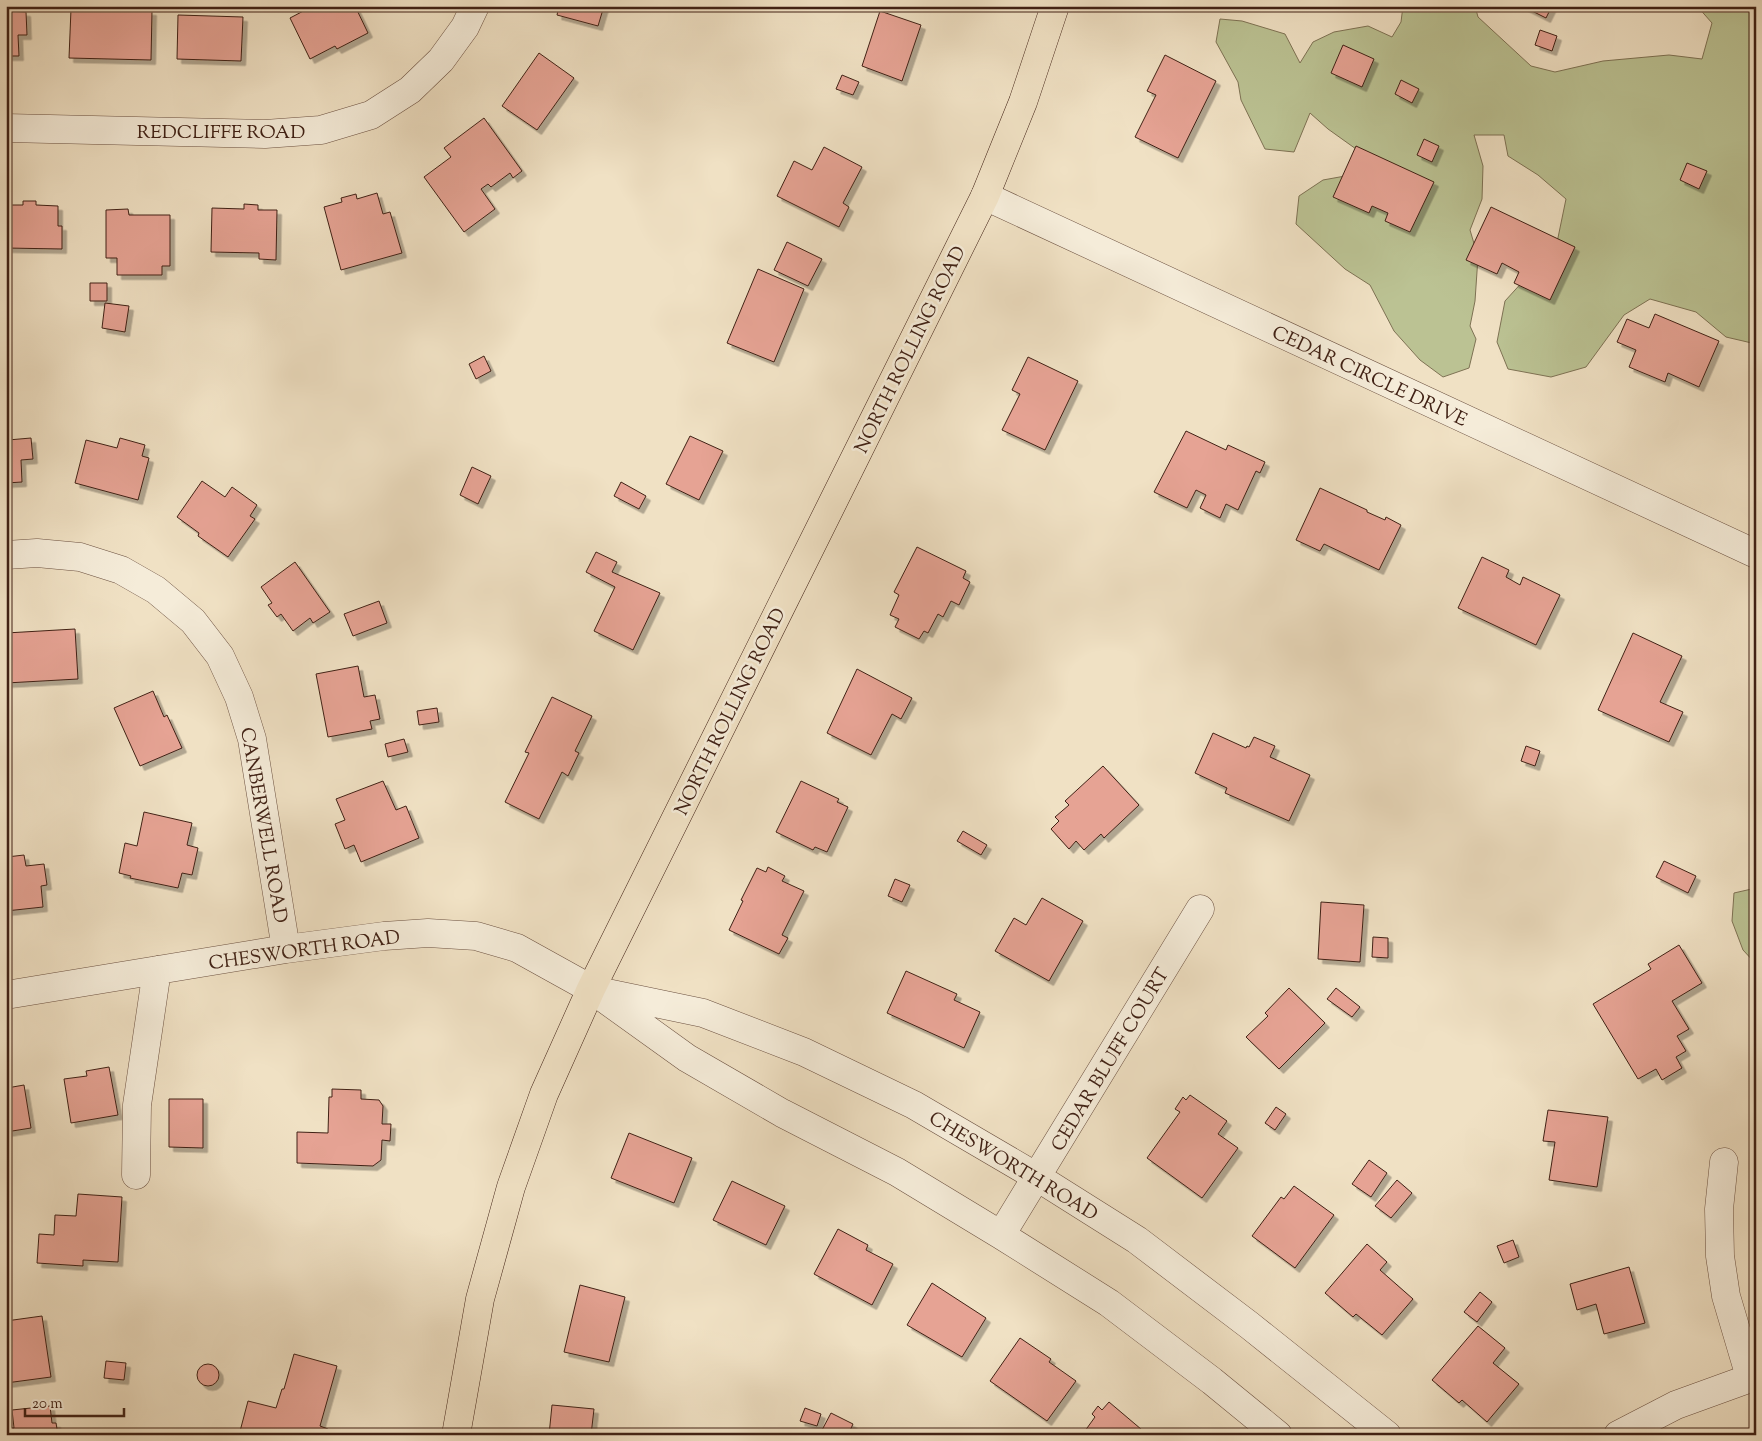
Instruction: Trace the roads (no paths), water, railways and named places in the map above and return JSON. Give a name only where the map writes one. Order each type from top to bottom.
[{"type":"main road","name":"NORTH ROLLING ROAD","points":[[456,1435],[480,1299],[511,1187],[544,1094],[591,989],[985,196],[1023,102],[1055,6]]},
{"type":"street","name":"REDCLIFFE ROAD","points":[[6,128],[265,134],[321,130],[371,115],[410,90],[441,60],[465,27],[475,6]]},
{"type":"street","name":"CEDAR CIRCLE DRIVE","points":[[985,196],[1756,554]]},
{"type":"street","name":"CANBERWELL ROAD","points":[[6,555],[37,553],[80,557],[121,570],[156,590],[193,621],[220,656],[239,697],[252,739],[286,949]]},
{"type":"street","name":"CEDAR BLUFF COURT","points":[[1002,1235],[1200,909]]},
{"type":"street","name":"CHESWORTH ROAD","points":[[6,995],[286,949],[384,936],[428,933],[476,936],[517,948],[591,989],[687,1058],[782,1113],[897,1172],[1002,1235],[1109,1303],[1212,1380],[1278,1435]]},
{"type":"street","points":[[136,1175],[137,1105],[157,970]]},
{"type":"street","name":"CHESWORTH ROAD","points":[[591,989],[703,1013],[804,1052],[914,1105],[1037,1177],[1137,1240],[1249,1325],[1387,1435]]},
{"type":"street","points":[[1618,1435],[1676,1405],[1753,1377],[1726,1296],[1720,1256],[1719,1209],[1724,1162]]}]
